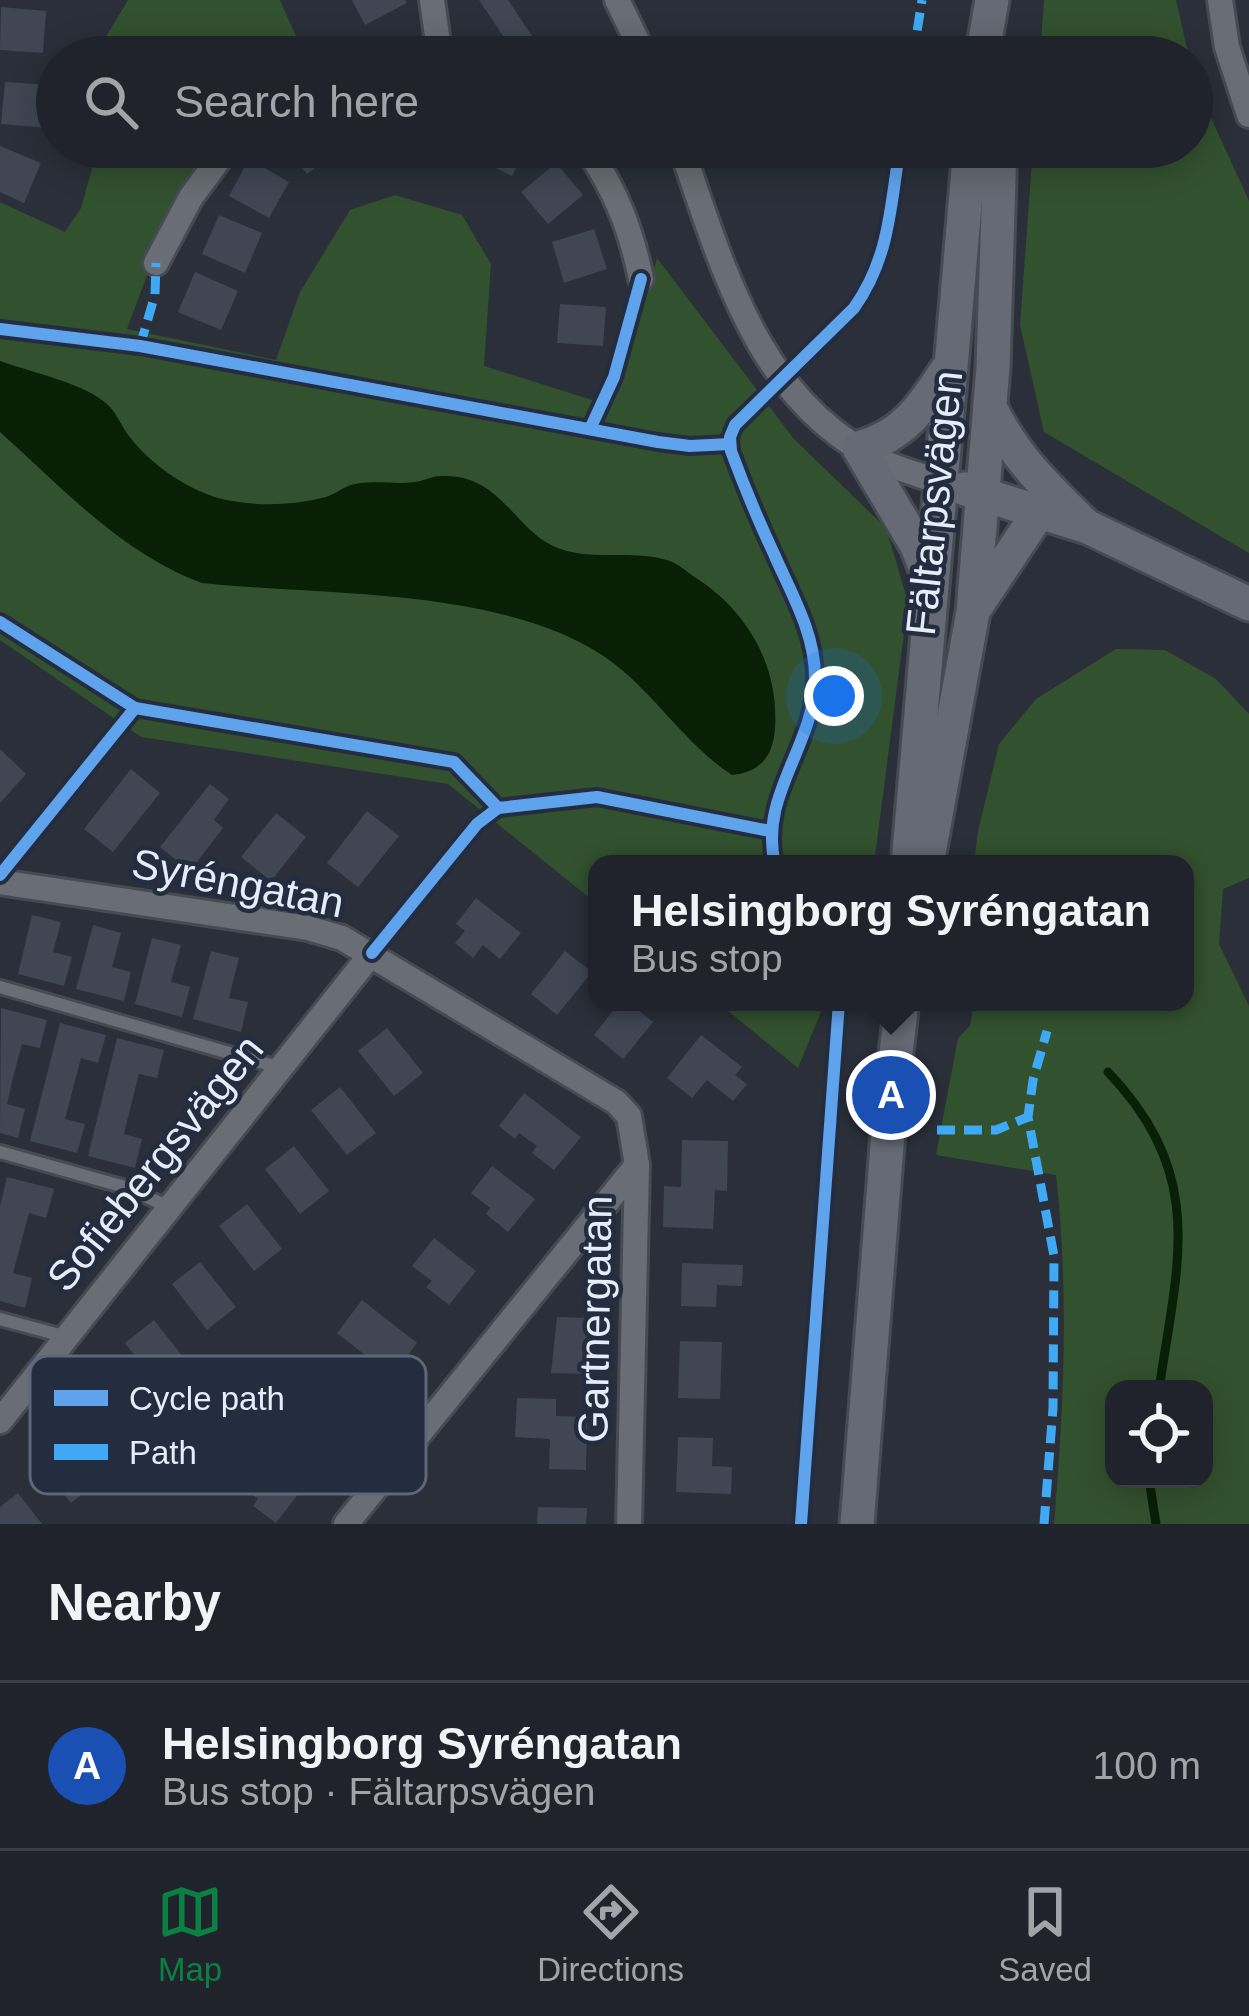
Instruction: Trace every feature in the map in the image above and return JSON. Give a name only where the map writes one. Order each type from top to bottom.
[{"type":"main road","points":[[987,36],[996,0]]},
{"type":"main road","points":[[996,0],[999,36]]},
{"type":"main road","name":"Fältarpsvägen","points":[[909,855],[968,168]]},
{"type":"main road","name":"Fältarpsvägen","points":[[929,855],[973,612],[990,407],[999,168]]},
{"type":"main road","points":[[930,583],[917,547],[859,448],[901,431],[951,365]]},
{"type":"main road","points":[[990,407],[1007,443],[1027,469],[1088,527]]},
{"type":"main road","points":[[940,482],[1088,527],[1249,604]]},
{"type":"main road","points":[[973,612],[1040,512]]},
{"type":"main road","points":[[857,1524],[901,1011]]},
{"type":"street","points":[[432,0],[437,36]]},
{"type":"street","points":[[616,0],[634,36]]},
{"type":"street","points":[[1220,0],[1227,47],[1249,115]]},
{"type":"street","points":[[156,263],[191,197],[212,168]]},
{"type":"street","points":[[600,168],[627,221],[640,279]]},
{"type":"street","points":[[688,168],[729,283],[782,381],[829,428],[859,448],[887,464],[940,482]]},
{"type":"street","name":"Syréngatan","points":[[0,882],[308,928],[372,953],[616,1102],[629,1116]]},
{"type":"street","name":"Sofiebergsvägen","points":[[52,1356],[372,953]]},
{"type":"street","name":"Gartnergatan","points":[[629,1116],[637,1165],[629,1524]]},
{"type":"street","points":[[426,1425],[637,1165]]},
{"type":"street","name":"Sofiebergsvägen","points":[[1,1418],[30,1382]]},
{"type":"street","points":[[346,1524],[370,1494]]},
{"type":"lane","points":[[0,987],[280,1068]]},
{"type":"lane","points":[[0,1152],[125,1187],[170,1207]]},
{"type":"lane","points":[[0,1319],[67,1337]]},
{"type":"shaded area","points":[[128,0],[280,0],[296,36],[107,36]]},
{"type":"shaded area","points":[[1044,0],[1176,0],[1184,36],[1041,36]]},
{"type":"shaded area","points":[[1213,122],[1249,201],[1249,553],[1044,432],[1020,325],[1031,168],[1213,168]]},
{"type":"shaded area","points":[[92,168],[199,168],[167,222],[127,329],[276,360],[300,292],[350,210],[395,195],[462,215],[491,264],[484,366],[592,400],[631,349],[657,258],[794,439],[886,528],[908,602],[875,855],[588,855],[588,897],[448,784],[141,737],[0,640],[0,202],[65,232],[81,208]]},
{"type":"shaded area","points":[[0,361],[100,398],[158,465],[218,498],[286,504],[326,497],[359,483],[461,477],[491,492],[553,546],[581,554],[673,562],[729,605],[765,660],[775,704],[774,738],[768,755],[750,770],[732,775],[605,657],[563,634],[516,618],[410,599],[202,583],[173,570],[95,518],[0,432]]},
{"type":"shaded area","points":[[1116,649],[1165,650],[1216,679],[1249,714],[1249,878],[1223,889],[1219,944],[1249,1006],[1249,1524],[1054,1524],[1064,1349],[1056,1175],[936,1155],[958,1038],[970,1026],[972,1011],[1194,1011],[1194,855],[975,855],[999,744],[1036,699]]},
{"type":"shaded area","points":[[728,1011],[821,1011],[798,1068]]},
{"type":"building","points":[[352,0],[405,0],[407,3],[365,25]]},
{"type":"building","points":[[479,0],[508,0],[532,36],[503,36]]},
{"type":"building","points":[[1,7],[46,11],[44,36],[36,36],[36,53],[0,50]]},
{"type":"building","points":[[5,82],[36,84],[36,127],[1,124]]},
{"type":"building","points":[[0,146],[36,161],[39,168],[24,203],[0,192]]},
{"type":"building","points":[[244,168],[265,168],[289,182],[269,218],[229,196]]},
{"type":"building","points":[[550,168],[560,168],[583,195],[548,224],[521,192]]},
{"type":"building","points":[[219,215],[262,233],[245,273],[202,254]]},
{"type":"building","points":[[594,229],[607,269],[564,283],[552,242]]},
{"type":"building","points":[[195,272],[238,291],[221,330],[178,312]]},
{"type":"building","points":[[560,304],[606,307],[603,346],[557,343]]},
{"type":"building","points":[[0,749],[26,774],[0,803]]},
{"type":"building","points":[[131,769],[160,793],[113,852],[84,829]]},
{"type":"building","points":[[210,784],[229,799],[214,820],[223,828],[190,871],[160,847]]},
{"type":"building","points":[[367,811],[399,836],[358,887],[327,863]]},
{"type":"building","points":[[276,813],[306,837],[271,881],[241,857]]},
{"type":"building","points":[[476,898],[521,933],[500,959],[483,945],[473,958],[455,943],[465,931],[456,924]]},
{"type":"building","points":[[32,915],[61,922],[53,952],[72,957],[64,986],[18,974]]},
{"type":"building","points":[[93,925],[121,933],[112,967],[131,972],[124,1001],[76,989]]},
{"type":"building","points":[[152,938],[181,945],[171,982],[190,987],[182,1017],[135,1004]]},
{"type":"building","points":[[211,951],[239,958],[229,998],[248,1002],[241,1032],[193,1019]]},
{"type":"building","points":[[565,951],[588,969],[588,977],[557,1015],[531,994]]},
{"type":"building","points":[[1,1008],[47,1020],[40,1048],[22,1044],[14,1074],[7,1104],[25,1109],[18,1138],[0,1133]]},
{"type":"building","points":[[613,1011],[639,1011],[653,1022],[623,1059],[594,1035]]},
{"type":"building","points":[[60,1023],[106,1035],[98,1063],[81,1058],[65,1119],[85,1124],[77,1153],[30,1141]]},
{"type":"building","points":[[387,1028],[423,1073],[394,1096],[358,1051]]},
{"type":"building","points":[[701,1035],[742,1067],[735,1075],[747,1084],[733,1101],[707,1080],[692,1098],[667,1078]]},
{"type":"building","points":[[117,1038],[164,1050],[157,1078],[139,1074],[131,1105],[124,1134],[142,1139],[135,1168],[88,1156]]},
{"type":"building","points":[[340,1087],[376,1133],[347,1155],[311,1110]]},
{"type":"building","points":[[524,1093],[581,1137],[554,1170],[532,1153],[537,1146],[519,1133],[515,1139],[499,1126]]},
{"type":"building","points":[[682,1140],[728,1141],[727,1191],[715,1190],[713,1229],[663,1227],[664,1186],[681,1187]]},
{"type":"building","points":[[294,1146],[329,1191],[300,1214],[265,1169]]},
{"type":"building","points":[[492,1166],[535,1199],[508,1232],[471,1193]]},
{"type":"building","points":[[7,1177],[54,1189],[46,1218],[29,1213],[13,1273],[32,1278],[25,1308],[0,1301],[0,1206]]},
{"type":"building","points":[[247,1204],[282,1249],[254,1271],[219,1226]]},
{"type":"building","points":[[434,1238],[476,1271],[449,1305],[426,1287],[432,1281],[412,1266]]},
{"type":"building","points":[[200,1262],[236,1307],[207,1330],[172,1284]]},
{"type":"building","points":[[682,1263],[743,1265],[742,1286],[717,1285],[716,1307],[681,1306]]},
{"type":"building","points":[[362,1300],[417,1343],[407,1356],[366,1356],[337,1333]]},
{"type":"building","points":[[557,1317],[590,1318],[589,1374],[551,1373]]},
{"type":"building","points":[[154,1320],[182,1356],[135,1356],[125,1343]]},
{"type":"building","points":[[680,1341],[722,1342],[720,1399],[678,1398]]},
{"type":"building","points":[[517,1398],[556,1399],[556,1416],[587,1417],[586,1470],[549,1469],[550,1439],[515,1437]]},
{"type":"building","points":[[678,1437],[713,1438],[712,1466],[732,1467],[731,1494],[676,1492]]},
{"type":"building","points":[[18,1493],[42,1524],[0,1524],[0,1507]]},
{"type":"building","points":[[251,1494],[298,1494],[276,1523],[253,1506],[258,1499]]},
{"type":"building","points":[[538,1507],[587,1508],[586,1524],[537,1524]]},
{"type":"waterway","points":[[1108,1072],[1139,1110],[1160,1147],[1173,1184],[1177,1260],[1160,1380]]},
{"type":"waterway","points":[[1150,1488],[1156,1524]]},
{"type":"marked path","points":[[916,36],[922,0]]},
{"type":"marked path","points":[[140,346],[155,295],[156,263]]},
{"type":"marked path","points":[[1044,1524],[1053,1408],[1054,1256],[1028,1117],[1047,1031]]},
{"type":"marked path","points":[[937,1130],[996,1130],[1028,1117]]},
{"type":"cycle path","points":[[774,855],[774,815],[813,702],[814,661],[801,614],[746,490],[730,437],[735,425],[854,308],[866,289],[887,231],[897,168]]},
{"type":"cycle path","points":[[590,429],[614,377],[641,279]]},
{"type":"cycle path","points":[[0,329],[140,346],[658,442],[730,444]]},
{"type":"cycle path","points":[[0,622],[135,708],[454,762],[498,808],[477,824],[372,953]]},
{"type":"cycle path","points":[[0,875],[135,708]]},
{"type":"cycle path","points":[[498,808],[597,797],[770,831]]},
{"type":"cycle path","points":[[801,1524],[838,1011]]},
{"type":"place","name":"Helsingborg Syréngatan","points":[[891,1095]]}]
